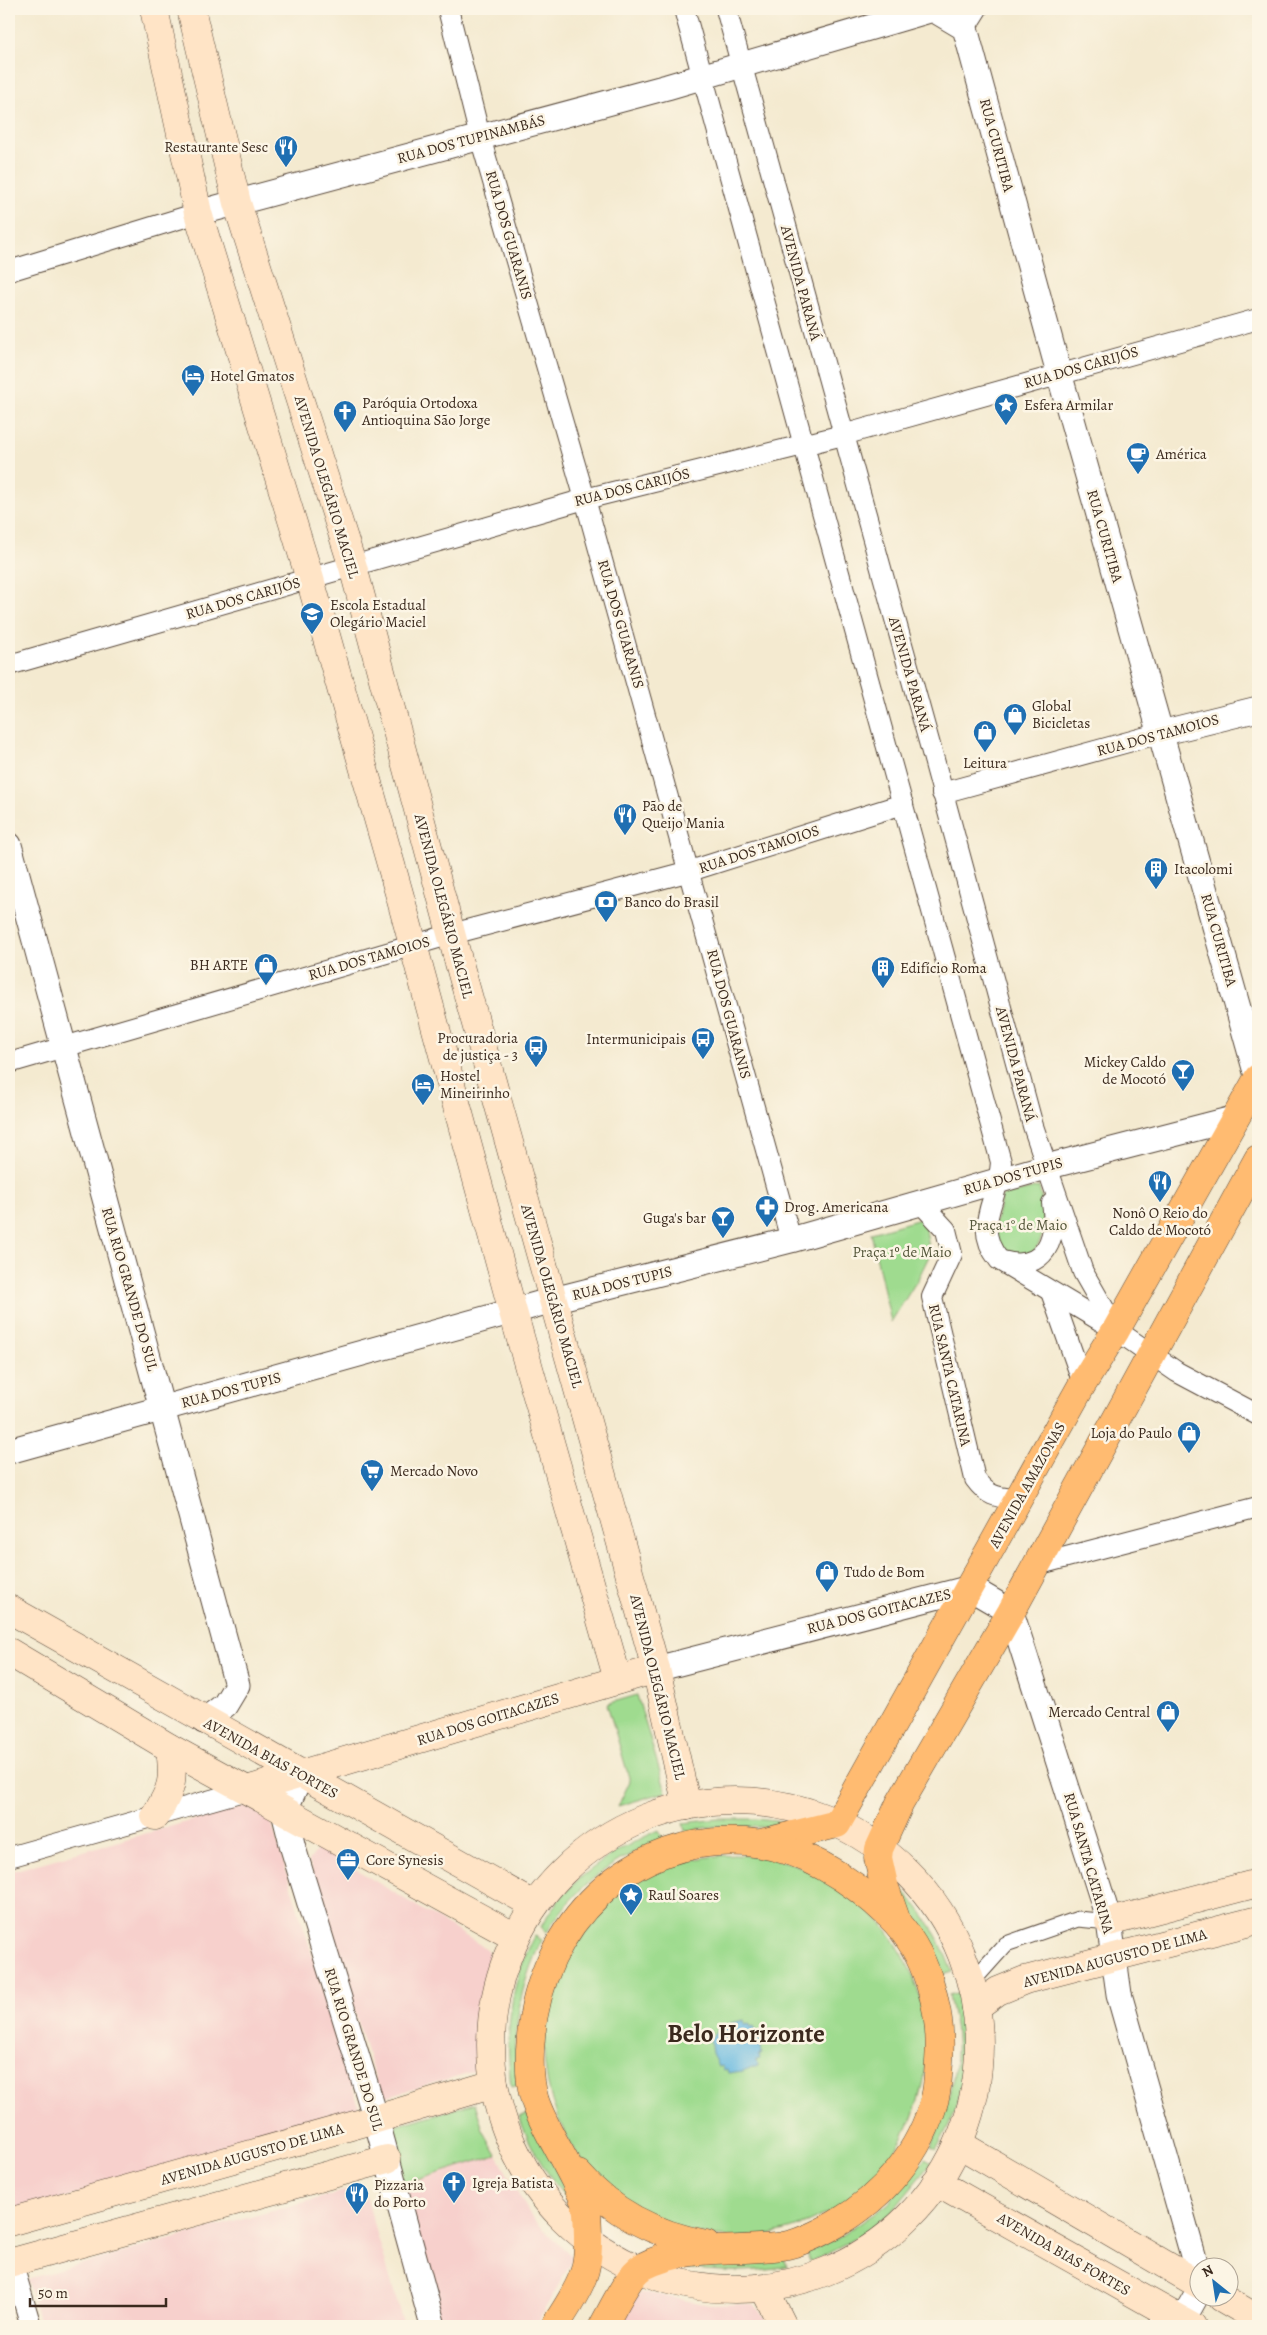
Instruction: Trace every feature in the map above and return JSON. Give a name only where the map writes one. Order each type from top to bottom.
[{"type":"main road","points":[[154,9],[198,212],[310,579],[513,1312],[618,1680]]},
{"type":"main road","name":"AVENIDA OLEGÁRIO MACIEL","points":[[191,9],[237,202],[353,566],[452,934],[656,1669],[687,1806]]},
{"type":"main road","name":"AVENIDA AMAZONAS","points":[[837,1824],[1084,1383],[1258,1079]]},
{"type":"main road","points":[[897,1923],[884,1884],[878,1858],[879,1849],[900,1803],[1011,1612],[1152,1354],[1250,1190],[1258,1160]]},
{"type":"main road","name":"AVENIDA BIAS FORTES","points":[[9,1610],[534,1905]]},
{"type":"main road","points":[[9,1652],[170,1748],[515,1937]]},
{"type":"main road","name":"RUA DOS GOITACAZES","points":[[247,1790],[656,1669]]},
{"type":"main road","points":[[155,1816],[168,1796],[174,1774],[170,1748]]},
{"type":"main road","points":[[746,1802],[799,1810],[837,1824],[879,1849],[905,1870],[929,1894],[947,1921],[974,1994],[979,2051],[974,2097],[959,2144],[949,2165],[920,2204],[885,2238],[818,2277],[764,2288],[722,2289],[680,2284],[638,2269],[613,2257],[587,2240],[557,2214],[525,2169],[510,2141],[494,2084],[491,2034],[497,1984],[515,1937],[534,1905],[564,1870],[601,1842],[640,1822],[687,1806],[746,1802]]},
{"type":"main road","points":[[760,1844],[837,1824]]},
{"type":"main road","points":[[555,2326],[584,2275],[587,2261],[587,2207],[566,2159],[535,2100],[530,2051],[533,2014],[539,1987],[559,1944],[574,1919],[591,1900],[614,1881],[648,1860],[680,1849],[714,1842],[760,1844],[793,1854],[837,1873],[871,1898],[897,1923],[917,1951],[932,1992],[940,2044],[936,2096],[915,2148],[892,2180],[854,2214],[824,2230],[789,2245],[683,2252],[638,2269],[603,2326]]},
{"type":"main road","points":[[1109,1922],[1258,1883]]},
{"type":"main road","name":"AVENIDA AUGUSTO DE LIMA","points":[[974,1994],[998,1991],[1025,1980],[1258,1920]]},
{"type":"main road","name":"AVENIDA AUGUSTO DE LIMA","points":[[9,2222],[494,2084]]},
{"type":"main road","points":[[959,2144],[1190,2279]]},
{"type":"main road","points":[[10,2263],[387,2159]]},
{"type":"main road","points":[[566,2159],[592,2189],[633,2220],[670,2236],[730,2249]]},
{"type":"main road","name":"AVENIDA BIAS FORTES","points":[[936,2184],[950,2190],[1178,2324]]},
{"type":"main road","points":[[764,2288],[783,2326]]},
{"type":"main road","points":[[1240,2308],[1258,2318]]},
{"type":"street","name":"RUA DOS GUARANIS","points":[[448,9],[480,137],[690,871],[790,1240]]},
{"type":"street","name":"AVENIDA PARANÁ","points":[[684,9],[999,1153],[1001,1162],[1000,1180],[986,1223],[986,1239],[999,1260],[1116,1330],[1152,1354]]},
{"type":"street","name":"AVENIDA PARANÁ","points":[[726,9],[1046,1167],[1084,1272],[1116,1330]]},
{"type":"street","name":"RUA DOS TUPINAMBÁS","points":[[9,271],[198,212],[741,66],[933,9]]},
{"type":"street","name":"RUA CURITIBA","points":[[933,9],[971,18],[1059,373],[1258,1079]]},
{"type":"street","name":"RUA DOS CARIJÓS","points":[[9,666],[585,499],[804,443],[843,435],[1258,318]]},
{"type":"street","name":"RUA DOS TAMOIOS","points":[[942,793],[1161,733],[1258,709]]},
{"type":"street","name":"RUA DOS TAMOIOS","points":[[9,1063],[452,934],[690,871],[903,804]]},
{"type":"street","name":"RUA RIO GRANDE DO SUL","points":[[9,845],[237,1685],[225,1705],[204,1721]]},
{"type":"street","name":"RUA DOS TUPIS","points":[[9,1451],[553,1300],[790,1240],[1046,1167],[1236,1118]]},
{"type":"street","points":[[999,1260],[1015,1264],[1027,1262],[1039,1257],[1048,1247],[1054,1232],[1054,1214],[1046,1167]]},
{"type":"street","name":"RUA SANTA CATARINA","points":[[921,1203],[946,1230],[952,1254],[932,1297],[975,1479],[983,1490],[993,1496],[1020,1500]]},
{"type":"street","points":[[1050,1292],[1084,1383]]},
{"type":"street","points":[[1152,1354],[1180,1365],[1258,1405]]},
{"type":"street","points":[[1152,1354],[1177,1372],[1258,1415]]},
{"type":"street","points":[[1036,1565],[1258,1507]]},
{"type":"street","points":[[970,1588],[1011,1612]]},
{"type":"street","name":"RUA DOS GOITACAZES","points":[[656,1669],[970,1588]]},
{"type":"street","name":"RUA SANTA CATARINA","points":[[1011,1612],[1109,1922],[1119,1994],[1194,2258]]},
{"type":"street","points":[[284,1812],[301,1774]]},
{"type":"street","name":"RUA DOS GOITACAZES","points":[[9,1857],[247,1790]]},
{"type":"street","name":"RUA RIO GRANDE DO SUL","points":[[284,1812],[293,1848],[376,2119],[432,2326]]},
{"type":"street","points":[[974,1994],[1006,1944],[1078,1919],[1109,1922]]},
{"type":"street","points":[[10,2263],[31,2326]]},
{"type":"street","points":[[1178,2324],[1190,2305]]},
{"type":"shaded area","points":[[247,1805],[272,1824],[361,2114],[18,2212],[9,2181],[9,1872]]},
{"type":"shaded area","points":[[319,1847],[487,1949],[490,1958],[479,2025],[482,2069],[381,2098],[309,1861]]},
{"type":"shaded area","points":[[497,2155],[533,2220],[574,2258],[535,2326],[441,2326],[398,2186]]},
{"type":"shaded area","points":[[363,2186],[404,2326],[41,2326],[27,2279]]},
{"type":"shaded area","points":[[649,2293],[709,2305],[754,2304],[766,2318],[769,2326],[615,2326],[633,2294]]},
{"type":"green space","name":"Praça 1° de Maio","points":[[1039,1187],[1044,1220],[1042,1236],[1033,1252],[1005,1257],[992,1237],[1002,1196]]},
{"type":"green space","name":"Praça 1º de Maio","points":[[924,1218],[930,1254],[918,1279],[891,1322],[871,1233]]},
{"type":"green space","points":[[637,1695],[666,1792],[618,1806],[630,1781],[607,1704]]},
{"type":"green space","points":[[718,1819],[756,1819],[785,1822],[761,1827],[718,1826],[685,1831],[683,1823]]},
{"type":"green space","points":[[659,1830],[663,1839],[611,1865],[570,1900],[547,1932],[541,1927],[551,1910],[577,1881],[625,1847]]},
{"type":"green space","points":[[735,1855],[772,1859],[808,1869],[841,1887],[870,1911],[894,1940],[912,1973],[922,2009],[926,2046],[922,2083],[912,2119],[894,2152],[870,2181],[841,2205],[808,2223],[772,2233],[735,2237],[698,2233],[662,2223],[629,2205],[600,2181],[576,2152],[558,2119],[548,2083],[544,2046],[548,2009],[558,1973],[576,1940],[600,1911],[629,1887],[662,1869],[698,1859]]},
{"type":"green space","points":[[896,1884],[906,1893],[930,1924],[952,1972],[942,1975],[926,1938]]},
{"type":"green space","points":[[535,1936],[542,1940],[528,1974],[519,2010],[516,2047],[519,2085],[511,2087],[509,2028],[514,1990],[526,1954]]},
{"type":"green space","points":[[960,1992],[967,2034],[964,2079],[955,2109],[936,2150],[931,2147],[950,2093],[955,2064],[956,2032],[949,1995]]},
{"type":"green space","points":[[475,2103],[483,2130],[497,2155],[398,2186],[384,2129]]},
{"type":"green space","points":[[528,2114],[573,2205],[548,2174],[523,2128],[519,2116]]},
{"type":"green space","points":[[925,2159],[932,2163],[890,2214],[851,2241],[810,2262],[806,2253],[842,2236],[888,2204]]},
{"type":"green space","points":[[784,2258],[787,2266],[761,2270],[722,2271],[684,2268],[701,2264],[747,2264]]},
{"type":"water","points":[[744,2020],[745,2024],[749,2023],[751,2027],[754,2026],[760,2040],[762,2054],[759,2056],[760,2059],[756,2060],[757,2065],[743,2071],[728,2073],[727,2069],[724,2070],[722,2066],[718,2067],[712,2053],[710,2038],[718,2032],[717,2029],[730,2023]]},
{"type":"place","name":"Restaurante Sesc","points":[[286,168]]},
{"type":"place","name":"Hotel Gmatos","points":[[193,397]]},
{"type":"place","name":"Esfera Armilar","points":[[1006,426]]},
{"type":"place","name":"Paróquia Ortodoxa Antioquina São Jorge","points":[[345,433]]},
{"type":"place","name":"América","points":[[1138,475]]},
{"type":"place","name":"Escola Estadual Olegário Maciel","points":[[312,635]]},
{"type":"place","name":"Global Bicicletas","points":[[1015,736]]},
{"type":"place","name":"Leitura","points":[[985,753]]},
{"type":"place","name":"Pão de Queijo Mania","points":[[625,836]]},
{"type":"place","name":"Itacolomi","points":[[1156,890]]},
{"type":"place","name":"Banco do Brasil","points":[[606,923]]},
{"type":"place","name":"BH ARTE","points":[[266,986]]},
{"type":"place","name":"Edifício Roma","points":[[883,989]]},
{"type":"place","name":"Intermunicipais","points":[[703,1060]]},
{"type":"place","name":"Procuradoria de justiça - 3","points":[[536,1068]]},
{"type":"place","name":"Mickey Caldo de Mocotó","points":[[1183,1092]]},
{"type":"place","name":"Hostel Mineirinho","points":[[423,1106]]},
{"type":"place","name":"Nonô O Reio do Caldo de Mocotó","points":[[1160,1203]]},
{"type":"place","name":"Drog. Americana","points":[[767,1228]]},
{"type":"place","name":"Guga's bar","points":[[723,1239]]},
{"type":"place","name":"Loja do Paulo","points":[[1189,1454]]},
{"type":"place","name":"Mercado Novo","points":[[372,1492]]},
{"type":"place","name":"Tudo de Bom","points":[[827,1593]]},
{"type":"place","name":"Mercado Central","points":[[1168,1733]]},
{"type":"place","name":"Core Synesis","points":[[348,1881]]},
{"type":"place","name":"Raul Soares","points":[[631,1916]]},
{"type":"place","name":"Igreja Batista","points":[[454,2204]]},
{"type":"place","name":"Pizzaria do Porto","points":[[357,2215]]},
{"type":"district","name":"Belo Horizonte","points":[[746,2034]]}]
